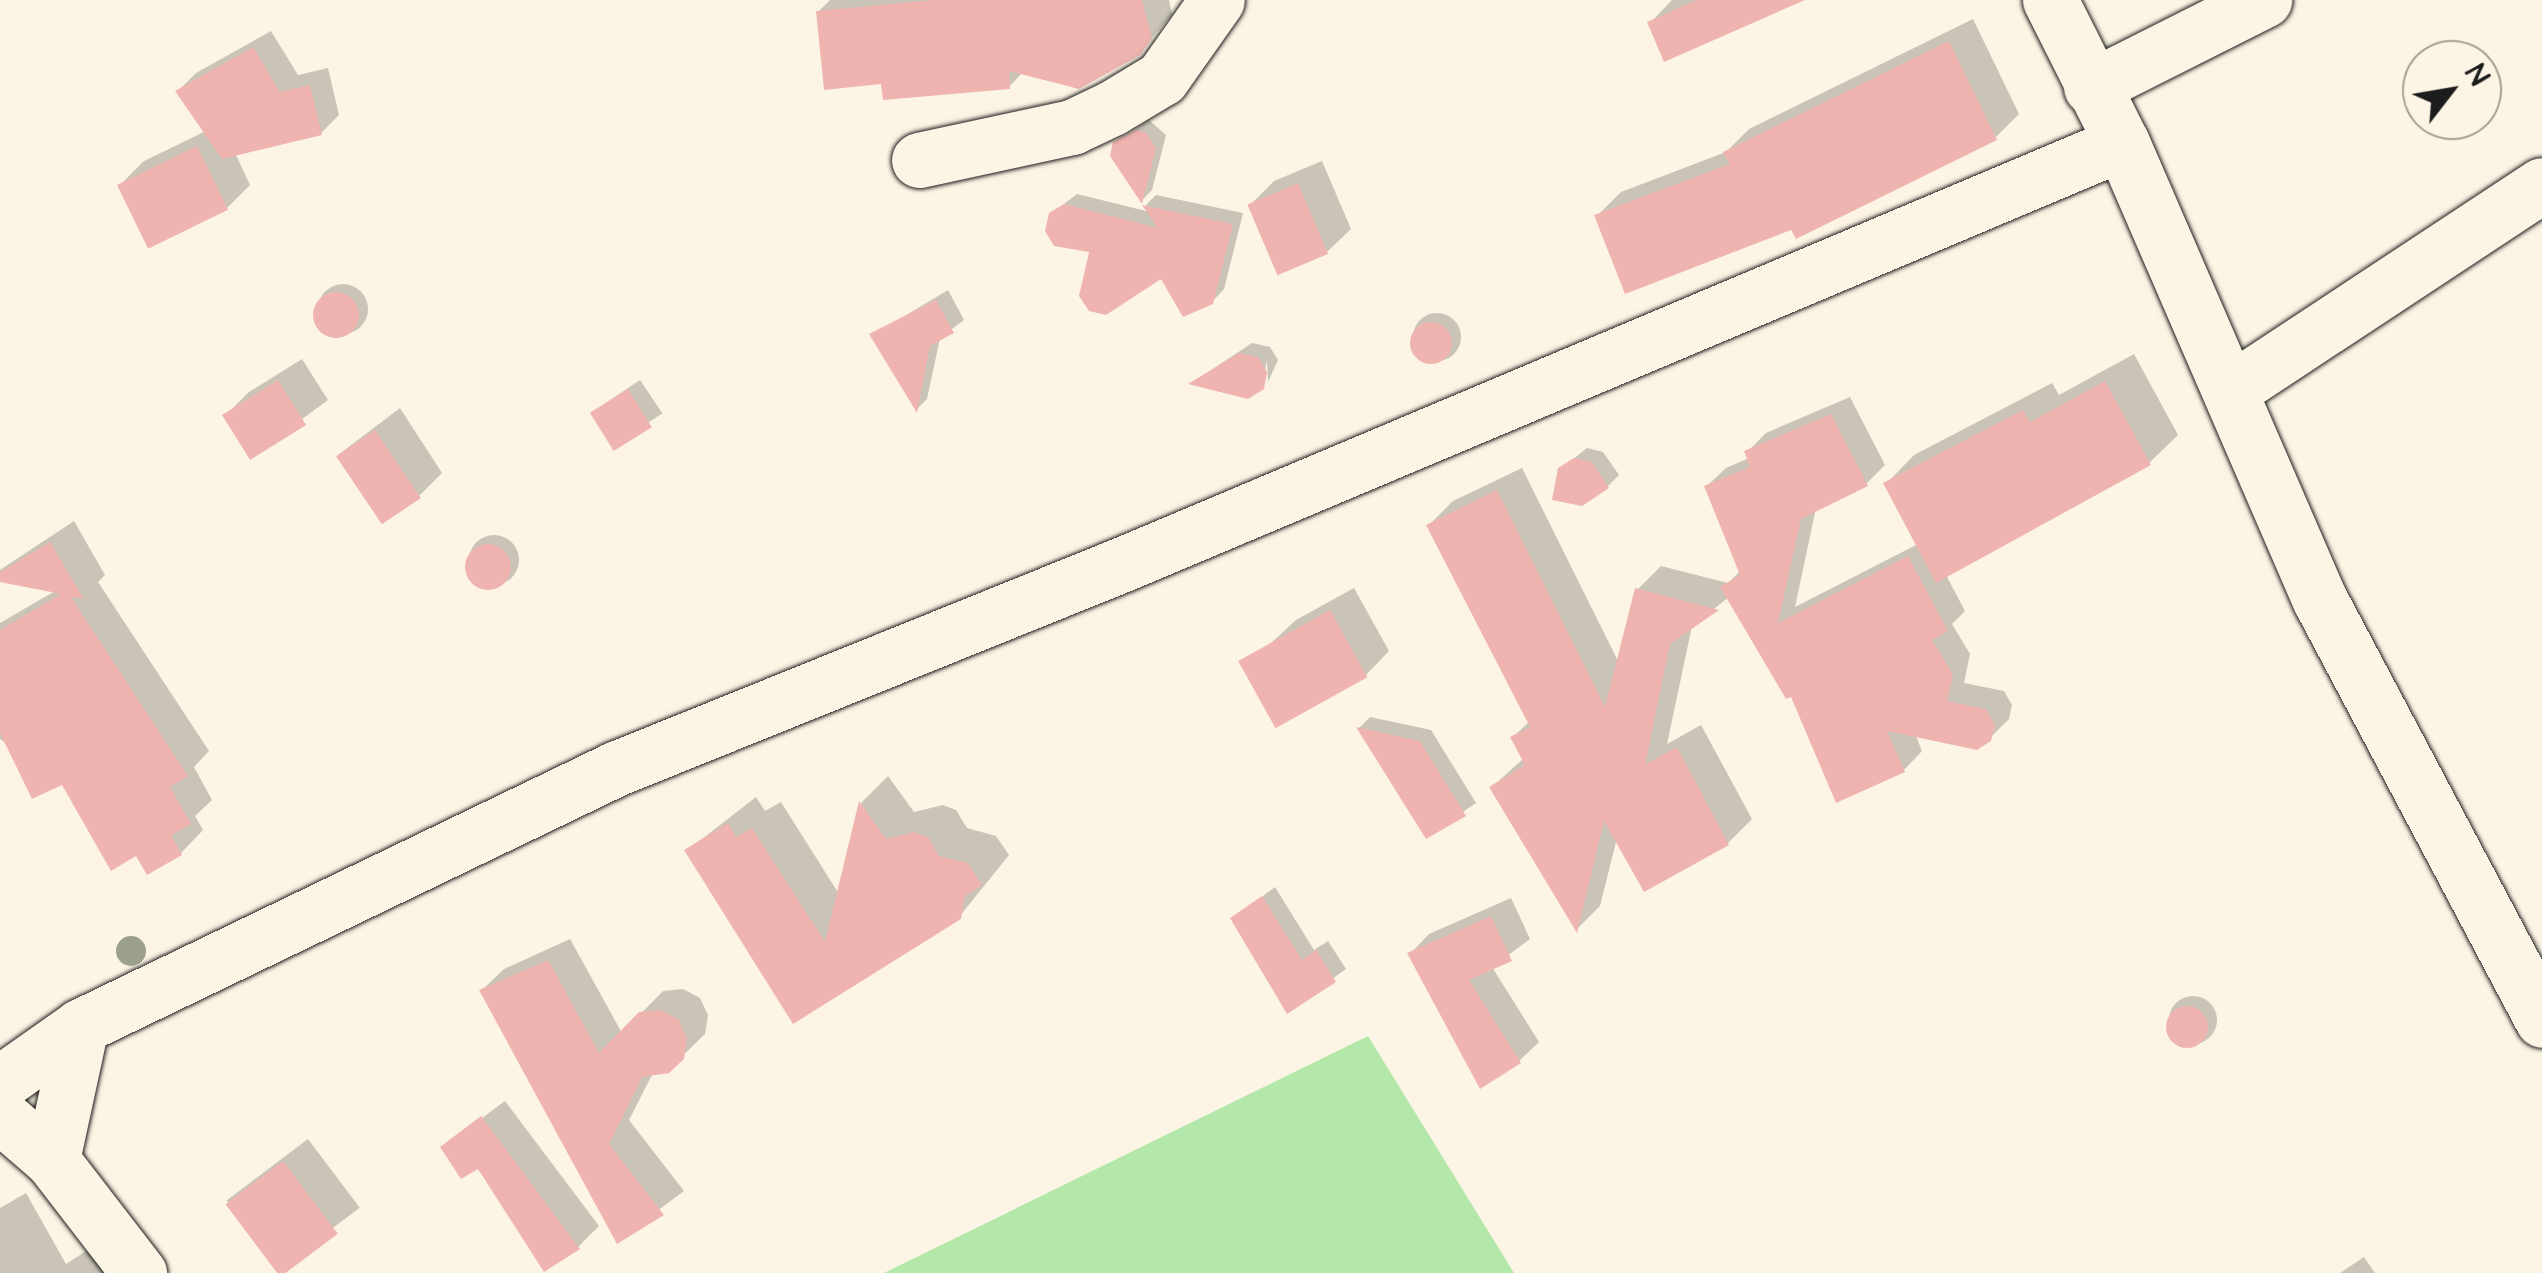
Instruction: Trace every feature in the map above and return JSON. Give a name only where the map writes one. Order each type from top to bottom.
[{"type":"street","points":[[919,160],[1072,127],[1112,108],[1162,78],[1218,0]]},
{"type":"street","points":[[2050,0],[2122,142],[2320,600],[2542,1020]]},
{"type":"street","points":[[2091,87],[2264,0]]},
{"type":"street","points":[[0,1083],[82,1026],[712,727],[1123,564],[2122,142]]},
{"type":"street","points":[[2232,390],[2542,184]]},
{"type":"street","points":[[52,1160],[82,1026]]},
{"type":"street","points":[[0,1116],[52,1160],[139,1273]]},
{"type":"green space","points":[[1368,1036],[1514,1273],[884,1273]]},
{"type":"building","points":[[934,0],[1142,0],[1152,38],[1140,55],[1079,89],[1009,71],[1010,89],[883,100],[881,84],[824,90],[816,11]]},
{"type":"building","points":[[1697,0],[1805,0],[1664,62],[1647,22]]},
{"type":"building","points":[[1949,41],[1997,140],[1796,239],[1791,230],[1625,294],[1594,215],[1730,164],[1723,152]]},
{"type":"building","points":[[253,47],[280,92],[310,85],[322,135],[222,159],[175,91]]},
{"type":"building","points":[[1136,130],[1146,133],[1156,148],[1142,204],[1110,156],[1113,142]]},
{"type":"building","points":[[197,146],[228,210],[148,249],[117,185]]},
{"type":"building","points":[[1298,183],[1328,254],[1277,275],[1247,204]]},
{"type":"building","points":[[1064,204],[1158,228],[1142,205],[1233,224],[1213,304],[1183,317],[1161,279],[1106,315],[1089,311],[1079,296],[1089,252],[1054,246],[1045,231],[1049,213]]},
{"type":"building","points":[[336,292],[352,299],[359,315],[352,331],[336,338],[320,331],[313,315],[320,299]]},
{"type":"building","points":[[936,300],[954,333],[930,346],[917,413],[869,334]]},
{"type":"building","points":[[1431,322],[1446,328],[1452,343],[1446,358],[1431,364],[1416,358],[1410,343],[1416,328]]},
{"type":"building","points":[[1239,353],[1258,357],[1267,372],[1264,389],[1248,399],[1188,384]]},
{"type":"building","points":[[278,380],[306,425],[250,460],[222,415]]},
{"type":"building","points":[[2105,381],[2151,465],[1936,583],[1883,483],[2023,410],[2030,422]]},
{"type":"building","points":[[628,389],[652,427],[614,451],[590,413]]},
{"type":"building","points":[[1831,414],[1868,486],[1801,519],[1778,623],[1908,556],[1948,631],[1932,640],[1953,674],[1947,701],[1986,709],[1995,725],[1991,741],[1977,750],[1887,731],[1905,772],[1836,803],[1791,697],[1786,699],[1720,587],[1740,575],[1704,486],[1750,467],[1744,451]]},
{"type":"building","points":[[375,430],[421,498],[382,524],[336,456]]},
{"type":"building","points":[[1574,458],[1592,462],[1609,488],[1582,506],[1552,500],[1558,468]]},
{"type":"building","points":[[1497,490],[1605,707],[1635,588],[1719,610],[1670,644],[1645,765],[1677,747],[1729,845],[1644,892],[1604,821],[1577,933],[1489,787],[1525,765],[1510,737],[1530,727],[1426,525]]},
{"type":"building","points":[[50,542],[84,599],[71,597],[188,776],[170,787],[191,824],[171,835],[182,855],[147,875],[136,856],[111,871],[62,785],[32,799],[0,733],[0,630],[61,594],[0,582],[0,572]]},
{"type":"building","points":[[488,544],[504,551],[511,567],[504,583],[488,590],[472,583],[465,567],[472,551]]},
{"type":"building","points":[[1330,610],[1367,677],[1275,728],[1238,661]]},
{"type":"building","points":[[1356,727],[1420,741],[1466,816],[1426,839]]},
{"type":"building","points":[[859,801],[886,839],[914,832],[928,837],[939,856],[968,863],[982,885],[965,896],[961,919],[793,1024],[684,850],[728,823],[736,837],[752,828],[825,942]]},
{"type":"building","points":[[1262,896],[1302,960],[1316,950],[1336,982],[1287,1014],[1230,918]]},
{"type":"building","points":[[1491,916],[1512,961],[1469,980],[1521,1063],[1480,1089],[1407,953]]},
{"type":"building","points":[[548,960],[599,1053],[639,1012],[660,1010],[678,1019],[687,1038],[684,1059],[669,1073],[642,1077],[609,1144],[664,1215],[617,1244],[479,990]]},
{"type":"building","points":[[2187,1006],[2202,1012],[2208,1027],[2202,1042],[2187,1048],[2172,1042],[2166,1027],[2172,1012]]},
{"type":"building","points":[[481,1116],[580,1249],[544,1272],[478,1169],[461,1179],[440,1147]]},
{"type":"building","points":[[283,1161],[338,1234],[286,1273],[277,1273],[225,1204]]}]
